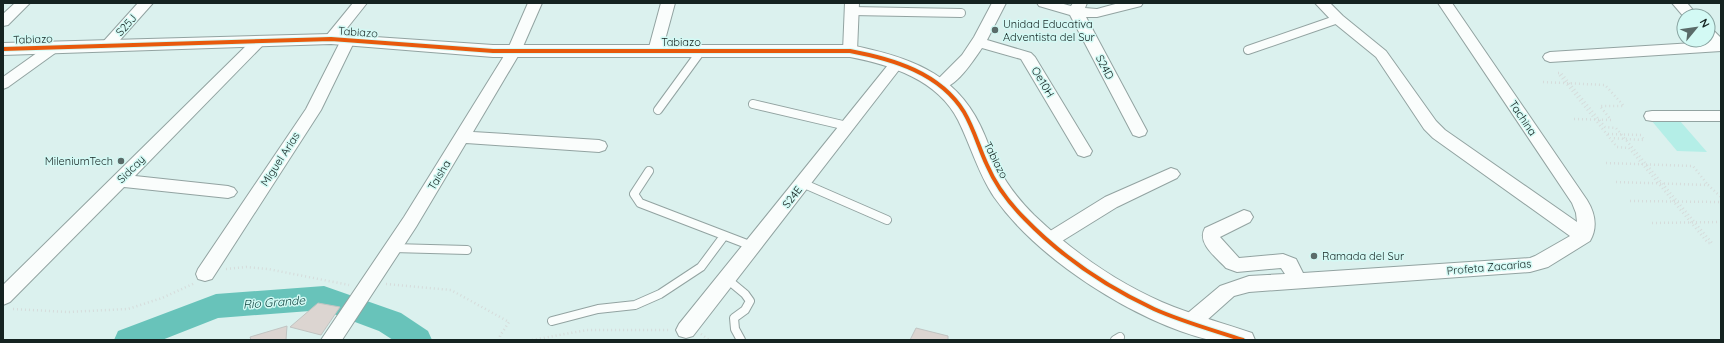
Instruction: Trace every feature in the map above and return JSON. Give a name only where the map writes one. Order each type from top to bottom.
[{"type":"street","points":[[3,22],[23,3]]},
{"type":"street","name":"S25J","points":[[107,46],[146,3]]},
{"type":"street","name":"Miguel Arias","points":[[205,274],[313,110],[339,40],[360,3]]},
{"type":"street","name":"Taisha","points":[[331,340],[393,248],[462,137],[514,51],[535,3]]},
{"type":"street","points":[[655,51],[668,3]]},
{"type":"street","points":[[940,85],[954,76],[979,42],[999,3]]},
{"type":"street","points":[[1044,3],[1103,12],[1136,3]]},
{"type":"street","points":[[1322,3],[1338,20],[1381,54],[1430,125],[1439,134],[1584,236]]},
{"type":"street","name":"Tachina","points":[[1445,3],[1584,209],[1588,222],[1584,236]]},
{"type":"street","points":[[850,51],[852,7]]},
{"type":"street","name":"S24D","points":[[1078,8],[1139,131]]},
{"type":"street","name":"Tabiazo","points":[[3,49],[339,40],[514,51],[850,51],[870,55],[897,63],[940,85],[960,106],[994,180],[1012,204],[1048,241],[1122,293],[1155,309],[1243,340]]},
{"type":"street","name":"Sidcay","points":[[7,303],[119,180],[259,41]]},
{"type":"street","name":"Oe10H","points":[[979,42],[1026,56],[1030,60],[1084,151]]},
{"type":"street","points":[[1550,58],[1721,46]]},
{"type":"street","points":[[3,84],[53,48]]},
{"type":"street","name":"S24E","points":[[686,330],[897,63]]},
{"type":"street","points":[[1652,116],[1721,116]]},
{"type":"street","points":[[462,137],[599,146]]},
{"type":"street","points":[[1048,241],[1111,202],[1171,174]]},
{"type":"street","points":[[119,180],[228,192]]},
{"type":"street","points":[[1244,217],[1211,233],[1211,239],[1233,263],[1237,265],[1283,261],[1289,264],[1298,281]]},
{"type":"street","name":"Profeta Zacarías","points":[[1190,322],[1227,291],[1249,284],[1530,265],[1541,262],[1584,236]]},
{"type":"lane","points":[[852,7],[961,13]]},
{"type":"lane","points":[[1248,50],[1338,20]]},
{"type":"lane","points":[[658,110],[701,51]]},
{"type":"lane","points":[[753,104],[847,126]]},
{"type":"lane","points":[[649,171],[634,194],[640,203],[752,246]]},
{"type":"lane","points":[[802,184],[887,220]]},
{"type":"lane","points":[[552,321],[598,309],[635,305],[660,294],[701,267],[724,236]]},
{"type":"lane","points":[[393,248],[466,250]]},
{"type":"lane","points":[[727,279],[750,301],[745,310],[734,318],[735,329],[741,340]]},
{"type":"path","points":[[1544,82],[1605,85],[1624,106],[1600,106],[1611,120],[1574,119]]},
{"type":"path","points":[[1568,83],[1618,146],[1629,148],[1712,243],[1708,242],[1693,222]]},
{"type":"path","points":[[1597,120],[1605,127],[1616,128],[1644,164]]},
{"type":"path","points":[[1608,134],[1641,136],[1644,140],[1611,138]]},
{"type":"path","points":[[1606,163],[1693,166],[1708,185],[1721,197]]},
{"type":"path","points":[[1616,182],[1708,185]]},
{"type":"path","points":[[1630,201],[1721,202]]},
{"type":"path","points":[[1652,223],[1721,222]]},
{"type":"path","points":[[7,303],[68,312],[128,309],[162,298],[193,285],[205,274],[234,268],[264,269],[308,276],[364,291],[450,290],[509,322],[500,336],[500,340]]},
{"type":"path","points":[[532,340],[587,330],[686,330],[703,335],[709,340]]},
{"type":"shaded area","points":[[1651,120],[1680,121],[1707,152],[1677,151]]},
{"type":"building","points":[[318,303],[340,307],[321,335],[290,327]]},
{"type":"building","points":[[287,326],[286,340],[251,340],[250,337]]},
{"type":"building","points":[[916,328],[948,336],[948,340],[910,340]]},
{"type":"waterway","name":"Rio Grande","points":[[129,340],[216,306],[324,298],[390,322],[417,340]]},
{"type":"cycle path","points":[[3,49],[331,39],[493,51],[850,51],[865,54],[895,62],[910,68],[937,83],[949,93],[964,112],[991,174],[1006,198],[1032,226],[1059,250],[1105,283],[1154,309],[1187,322],[1243,340]]},
{"type":"place","name":"Unidad Educativa Adventista del Sur","points":[[995,30]]},
{"type":"place","name":"MileniumTech","points":[[121,161]]},
{"type":"place","name":"Ramada del Sur","points":[[1314,256]]}]
